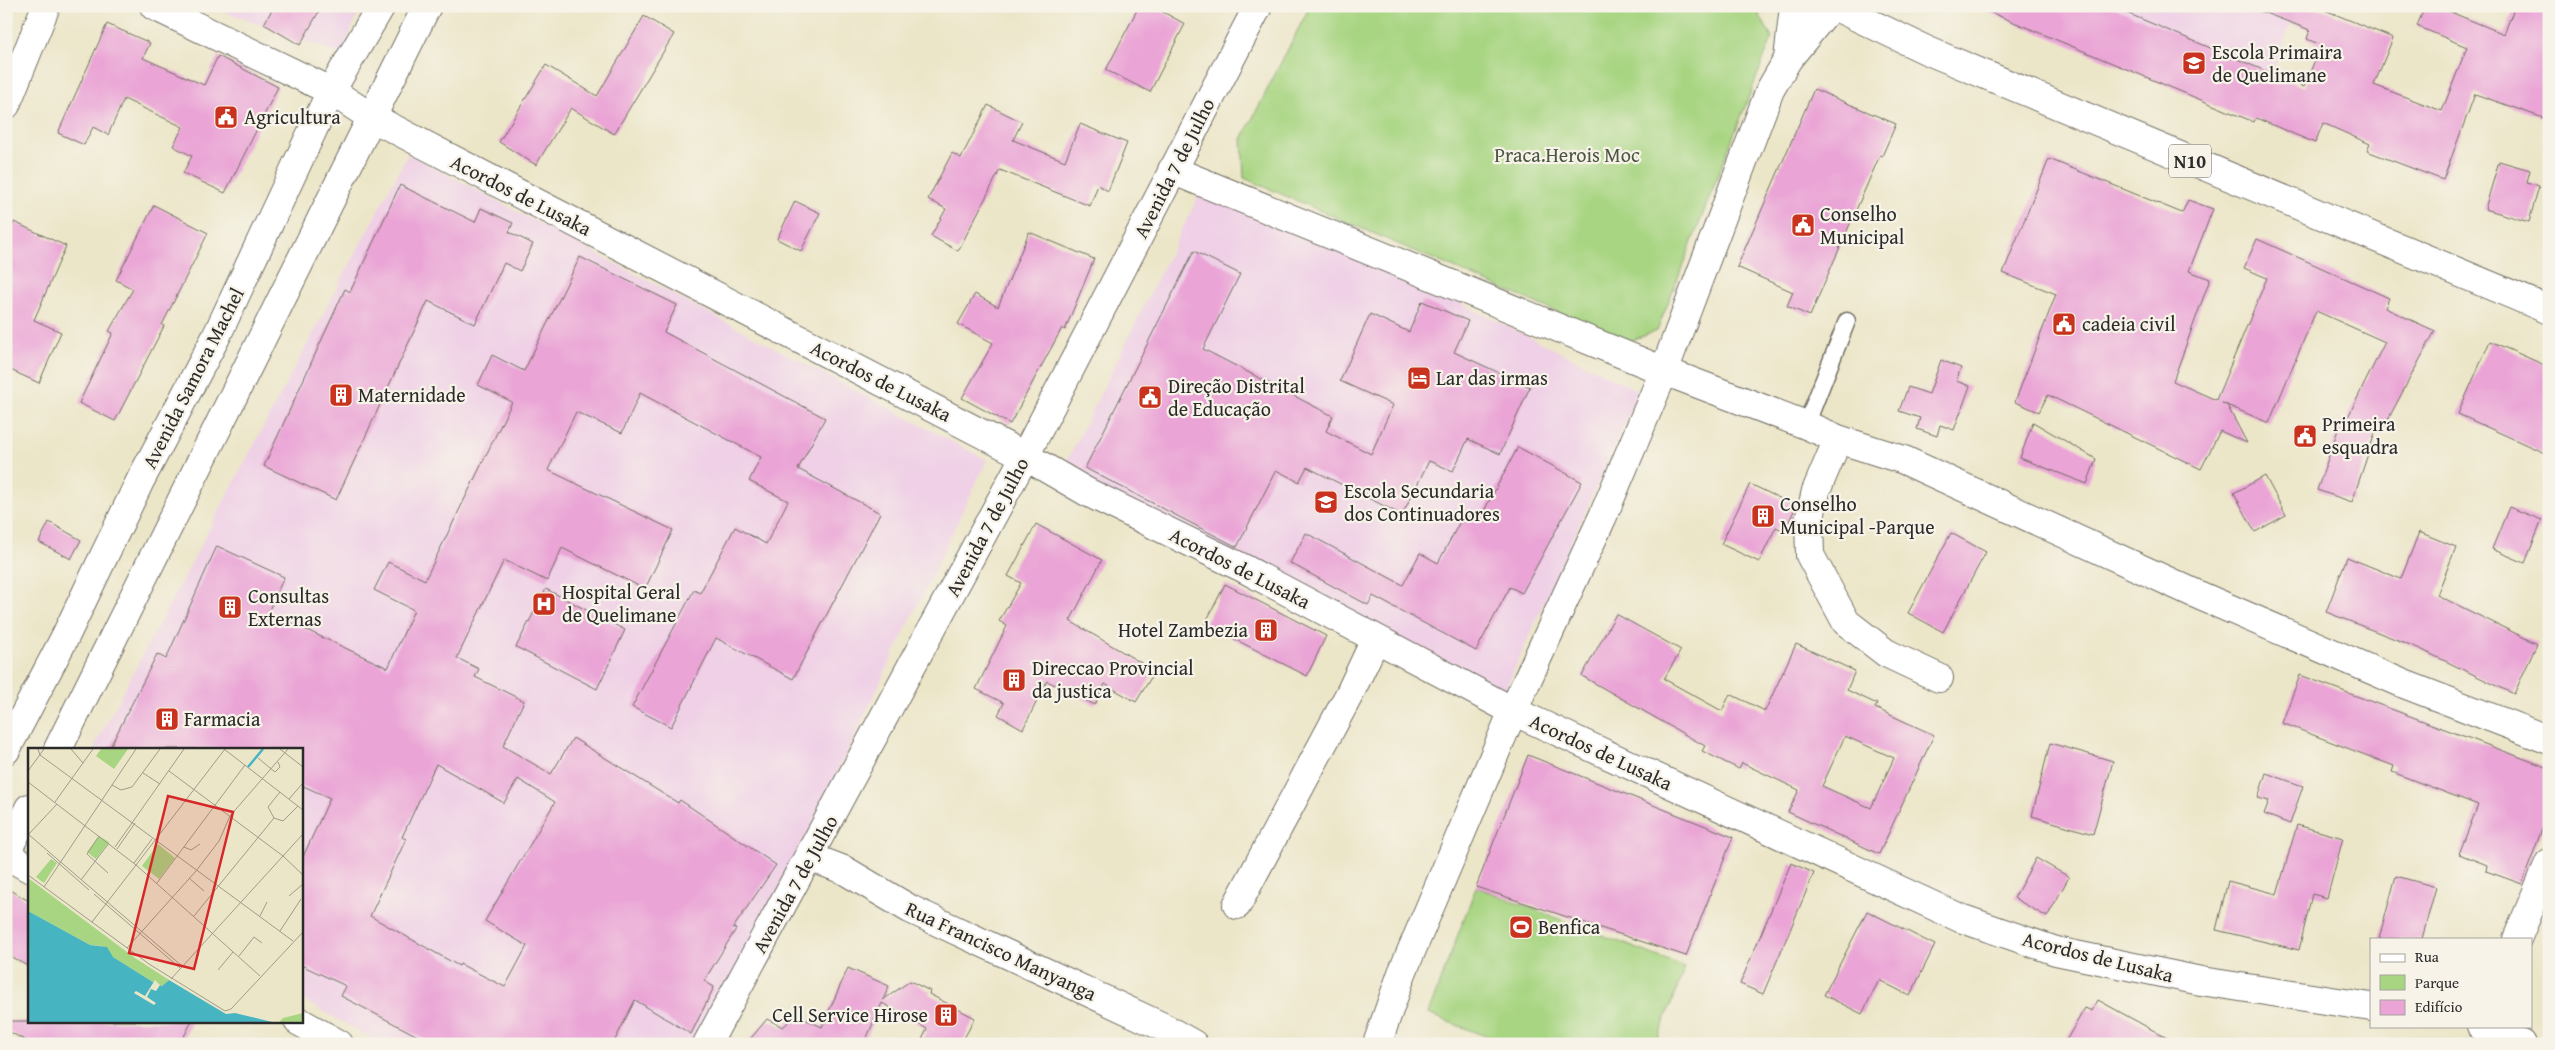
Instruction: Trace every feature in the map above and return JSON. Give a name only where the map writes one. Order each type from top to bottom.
[{"type":"street","points":[[6,105],[46,6]]},
{"type":"street","name":"Acordos de Lusaka","points":[[154,6],[331,91],[371,117],[1025,456],[1087,492],[1243,568],[1375,640],[1513,711],[1960,918],[2047,948],[2201,981],[2370,1007]]},
{"type":"street","name":"Avenida Samora Machel","points":[[6,750],[65,637],[140,480],[216,337],[331,91],[380,6]]},
{"type":"street","points":[[58,748],[371,117],[428,6]]},
{"type":"street","name":"Avenida 7 de Julho","points":[[707,1044],[810,857],[1025,456],[1258,6]]},
{"type":"street","points":[[1788,59],[1794,6]]},
{"type":"street","points":[[1377,1044],[1402,973],[1513,711],[1603,516],[1664,371],[1770,90],[1788,59],[1833,6]]},
{"type":"street","name":"N10","points":[[1833,6],[1926,50],[2549,310]]},
{"type":"street","points":[[1172,170],[1664,371],[1838,439],[1904,460],[2196,594],[2404,684],[2549,740]]},
{"type":"street","points":[[1838,439],[1816,492],[1809,522],[1810,554],[1846,622],[1886,653],[1939,678]]},
{"type":"street","points":[[1237,905],[1342,709],[1375,640]]},
{"type":"street","points":[[28,810],[6,854],[28,867]]},
{"type":"street","name":"Rua Francisco Manyanga","points":[[810,857],[844,870],[910,910],[1152,1022],[1193,1044]]},
{"type":"street","points":[[2517,938],[2549,863]]},
{"type":"street","points":[[300,1022],[339,1044]]},
{"type":"street","points":[[2474,1044],[2480,1028]]},
{"type":"street","points":[[2486,1028],[2522,1044]]},
{"type":"lane","points":[[1806,425],[1847,321]]},
{"type":"shaded area","points":[[209,6],[361,6],[348,38],[368,64]]},
{"type":"shaded area","name":"Escola Primaira de Quelimane","points":[[1972,6],[2298,6],[2253,120]]},
{"type":"shaded area","name":"Hospital Geral de Quelimane","points":[[408,154],[987,460],[707,1044],[382,1044],[302,1000],[302,748],[94,748]]},
{"type":"shaded area","points":[[1202,189],[1428,287],[1639,391],[1501,699],[1061,473]]},
{"type":"green space","name":"Praca.Herois Moc","points":[[1310,6],[1743,6],[1759,14],[1772,38],[1657,331],[1627,342],[1244,178],[1242,139]]},
{"type":"green space","name":"Benfica","points":[[1476,887],[1685,967],[1656,1044],[1506,1044],[1428,1014]]},
{"type":"building","points":[[274,6],[322,6],[300,45],[264,24]]},
{"type":"building","points":[[1139,6],[1152,6],[1185,24],[1150,92],[1106,70]]},
{"type":"building","points":[[1975,6],[2110,6],[2304,87],[2321,45],[2307,39],[2310,30],[2252,8],[2315,6],[2393,38],[2374,85],[2442,111],[2467,47],[2417,26],[2425,6],[2436,6],[2504,34],[2515,6],[2549,6],[2549,120],[2475,94],[2443,180],[2367,151],[2370,144],[2323,123],[2315,143],[2256,118],[2254,122]]},
{"type":"building","points":[[644,16],[674,34],[614,134],[571,108],[536,165],[499,142],[546,65],[597,96]]},
{"type":"building","points":[[107,24],[150,43],[143,58],[204,85],[218,56],[278,87],[225,193],[183,173],[192,156],[173,146],[183,127],[124,99],[108,135],[93,127],[84,145],[58,133]]},
{"type":"building","name":"Conselho Municipal","points":[[1814,89],[1896,124],[1882,156],[1880,155],[1810,316],[1787,306],[1793,292],[1737,267]]},
{"type":"building","points":[[988,105],[1022,122],[1013,140],[1065,161],[1080,124],[1127,143],[1108,191],[1098,185],[1090,206],[1000,170],[958,251],[931,236],[946,209],[928,199],[952,153],[961,158]]},
{"type":"building","points":[[2049,159],[2182,213],[2188,200],[2213,209],[2189,271],[2210,279],[2173,381],[2216,400],[2267,278],[2244,268],[2257,239],[2389,298],[2385,308],[2435,331],[2384,427],[2378,424],[2352,502],[2317,490],[2341,421],[2345,423],[2385,342],[2316,311],[2269,423],[2227,405],[2247,443],[2220,431],[2201,469],[2048,395],[2039,412],[2015,402],[2056,294],[2003,273]]},
{"type":"building","points":[[2499,161],[2530,170],[2527,182],[2539,186],[2529,222],[2485,209]]},
{"type":"building","points":[[400,185],[475,222],[481,208],[513,223],[509,232],[533,244],[520,271],[504,263],[475,324],[428,301],[336,500],[264,466],[345,289],[350,292]]},
{"type":"building","points":[[795,201],[820,213],[801,251],[777,239]]},
{"type":"building","points":[[154,205],[208,233],[162,325],[164,326],[115,421],[79,403],[113,333],[109,331],[133,289],[116,280]]},
{"type":"building","points":[[14,222],[66,246],[34,320],[61,332],[39,383],[6,368],[6,240]]},
{"type":"building","points":[[1029,232],[1094,259],[1065,330],[1062,328],[1010,424],[962,398],[993,343],[958,324],[975,294],[998,307]]},
{"type":"building","points":[[1194,251],[1240,274],[1203,349],[1333,416],[1326,431],[1371,454],[1393,405],[1340,381],[1370,314],[1409,332],[1422,301],[1468,321],[1454,352],[1530,387],[1500,454],[1468,439],[1453,471],[1429,461],[1402,515],[1307,467],[1299,482],[1276,470],[1237,547],[1085,468]]},
{"type":"building","points":[[580,257],[677,305],[664,332],[825,418],[798,469],[880,513],[793,679],[716,638],[671,727],[632,707],[694,590],[700,593],[735,527],[766,544],[788,501],[749,481],[761,457],[640,393],[622,433],[576,412],[548,470],[673,530],[645,589],[562,548],[547,581],[504,560],[457,658],[479,669],[475,677],[524,701],[503,746],[551,774],[573,738],[678,803],[680,800],[776,865],[733,928],[736,929],[704,981],[714,987],[691,1034],[635,1000],[613,1044],[433,1044],[341,996],[346,986],[302,965],[302,859],[330,798],[302,785],[302,748],[110,748],[157,654],[166,659],[217,546],[284,577],[268,612],[388,668],[414,610],[374,590],[388,562],[425,580],[512,402],[478,385],[492,355],[524,371]],"holes":[[[436,764],[504,803],[518,779],[555,802],[485,921],[527,946],[505,987],[460,964],[459,966],[370,916],[406,839],[402,837]]]},
{"type":"building","points":[[2490,341],[2549,367],[2549,455],[2458,414]]},
{"type":"building","points":[[1941,360],[1961,368],[1956,381],[1970,386],[1954,430],[1940,425],[1937,436],[1917,429],[1920,418],[1899,411],[1908,387],[1929,394]]},
{"type":"building","points":[[2033,422],[2096,459],[2087,484],[2020,458]]},
{"type":"building","points":[[1518,447],[1582,482],[1522,593],[1510,587],[1476,651],[1373,596],[1368,605],[1290,563],[1306,533],[1403,585],[1420,553],[1438,563],[1464,514],[1478,522]]},
{"type":"building","points":[[2265,476],[2286,515],[2255,532],[2234,493]]},
{"type":"building","name":"Conselho Municipal -Parque","points":[[1750,484],[1796,506],[1785,531],[1776,527],[1759,562],[1721,544]]},
{"type":"building","points":[[2509,507],[2542,520],[2525,563],[2492,549]]},
{"type":"building","points":[[49,522],[81,540],[71,559],[39,542]]},
{"type":"building","points":[[1036,524],[1102,560],[1070,621],[1155,671],[1136,702],[1105,684],[1095,705],[1047,681],[1023,729],[998,715],[1004,703],[976,689],[1007,626],[999,621],[1021,583],[1008,576]]},
{"type":"building","points":[[2419,532],[2456,547],[2437,595],[2537,644],[2514,694],[2418,648],[2326,612],[2347,557],[2401,579]]},
{"type":"building","points":[[1951,533],[1986,552],[1943,632],[1908,613]]},
{"type":"building","name":"Hotel Zambezia","points":[[1225,584],[1326,636],[1307,676],[1205,624]]},
{"type":"building","points":[[546,589],[625,630],[597,689],[516,647]]},
{"type":"building","points":[[1616,614],[1681,650],[1664,679],[1722,711],[1730,694],[1765,711],[1796,644],[1855,671],[1847,690],[1877,704],[1875,708],[1934,735],[1879,854],[1788,812],[1799,790],[1742,763],[1739,769],[1702,751],[1705,746],[1582,676]],"holes":[[[1845,736],[1894,758],[1871,808],[1822,786]]]},
{"type":"building","points":[[2300,675],[2549,768],[2549,810],[2522,884],[2486,871],[2487,865],[2459,854],[2478,805],[2392,772],[2394,766],[2282,723]]},
{"type":"building","points":[[2050,743],[2113,761],[2093,834],[2032,816]]},
{"type":"building","name":"Benfica","points":[[1528,755],[1733,837],[1686,956],[1476,887]]},
{"type":"building","points":[[2266,773],[2303,786],[2290,824],[2264,814],[2269,801],[2258,798]]},
{"type":"building","points":[[2297,825],[2343,838],[2327,898],[2312,894],[2299,950],[2216,930],[2228,881],[2277,894]]},
{"type":"building","points":[[2036,858],[2069,877],[2047,917],[2014,898]]},
{"type":"building","points":[[1791,863],[1814,873],[1763,994],[1740,984]]},
{"type":"building","points":[[2396,876],[2436,887],[2422,938],[2379,938]]},
{"type":"building","points":[[6,888],[28,900],[28,966],[6,954]]},
{"type":"building","points":[[1867,911],[1935,945],[1910,996],[1879,980],[1862,1014],[1824,995]]},
{"type":"building","points":[[848,968],[889,986],[883,1000],[910,981],[930,991],[929,994],[975,1018],[961,1044],[920,1044],[927,1029],[882,1003],[864,1044],[746,1044],[767,1019],[783,1027],[796,1015],[822,1027]]},
{"type":"building","points":[[2098,1000],[2178,1044],[2064,1044],[2085,1008],[2092,1011]]},
{"type":"building","points":[[6,1021],[191,1022],[180,1044],[32,1044],[6,1030]]},
{"type":"place","name":"Escola Primaira de Quelimane","points":[[2194,63]]},
{"type":"place","name":"Agricultura","points":[[226,117]]},
{"type":"place","name":"Conselho Municipal","points":[[1803,225]]},
{"type":"place","name":"cadeia civil","points":[[2064,324]]},
{"type":"place","name":"Lar das irmas","points":[[1419,378]]},
{"type":"place","name":"Maternidade","points":[[341,395]]},
{"type":"place","name":"Direção Distrital de Educação","points":[[1150,397]]},
{"type":"place","name":"Primeira esquadra","points":[[2305,436]]},
{"type":"place","name":"Escola Secundaria dos Continuadores","points":[[1326,502]]},
{"type":"place","name":"Conselho Municipal -Parque","points":[[1763,516]]},
{"type":"place","name":"Hospital Geral de Quelimane","points":[[544,604]]},
{"type":"place","name":"Consultas Externas","points":[[230,607]]},
{"type":"place","name":"Hotel Zambezia","points":[[1266,630]]},
{"type":"place","name":"Direccao Provincial da justica","points":[[1014,680]]},
{"type":"place","name":"Farmacia","points":[[167,719]]},
{"type":"place","name":"Benfica","points":[[1521,927]]},
{"type":"place","name":"Cell Service Hirose","points":[[946,1015]]}]
